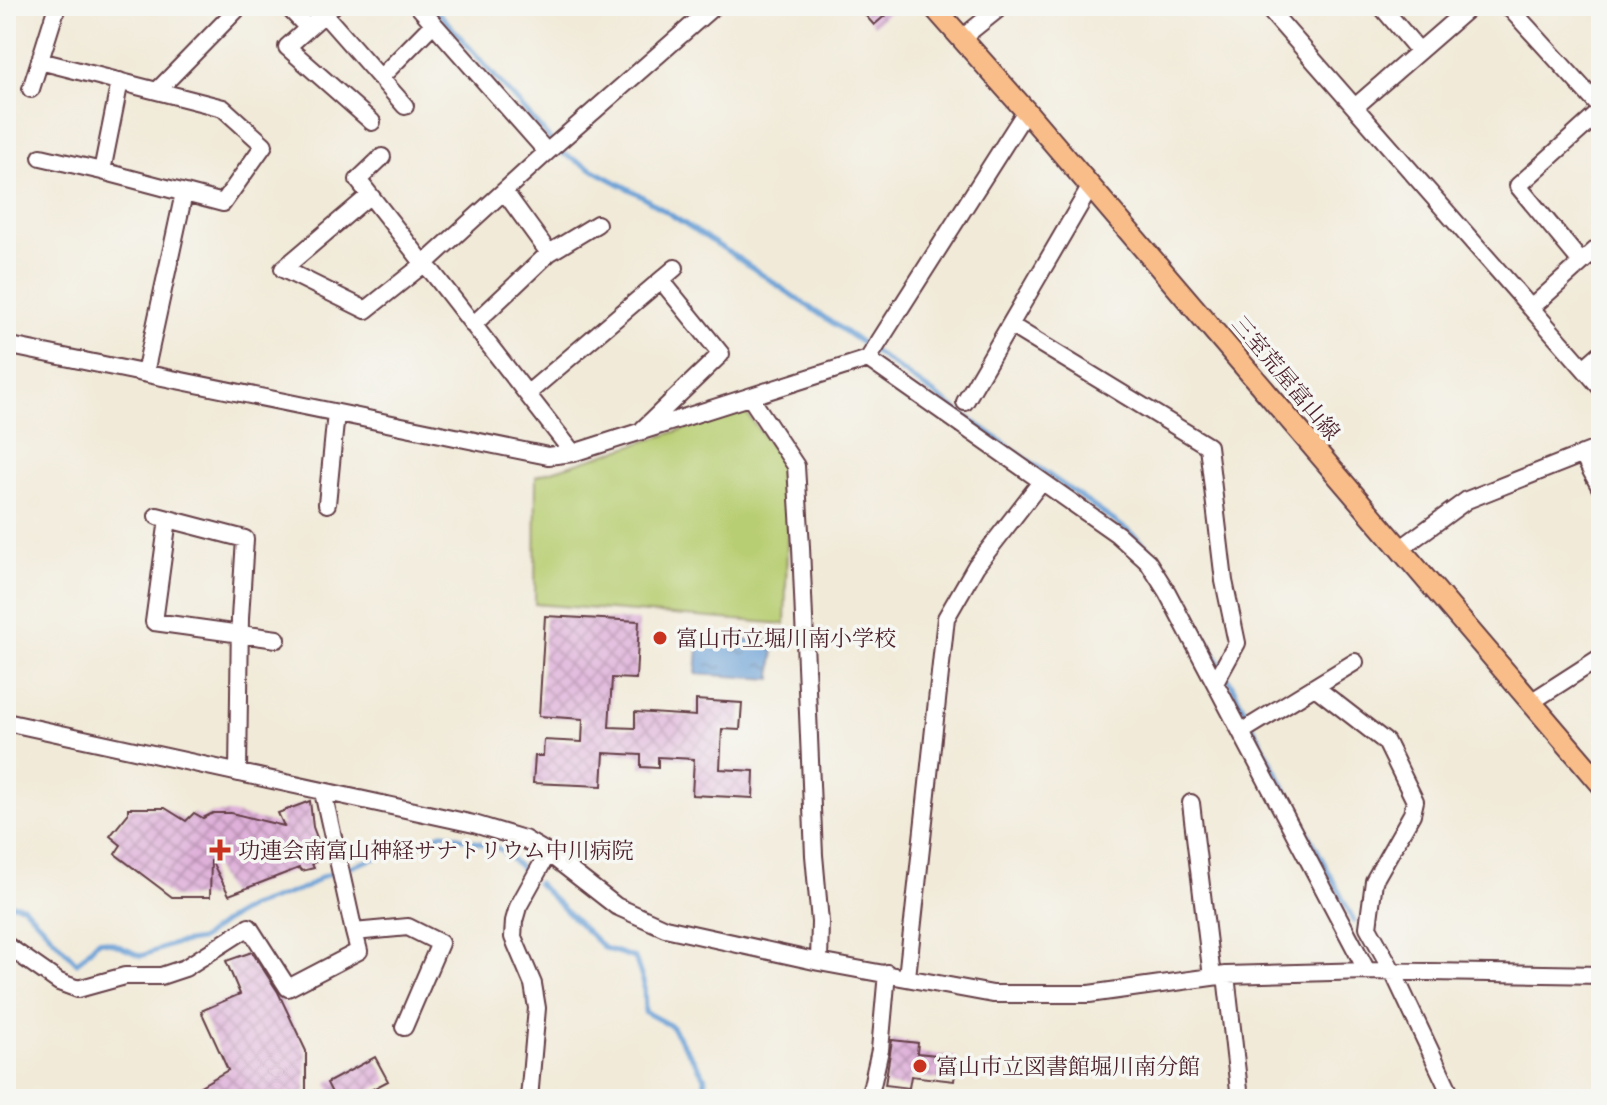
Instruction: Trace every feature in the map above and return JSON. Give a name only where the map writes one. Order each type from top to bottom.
[{"type":"main road","name":"三室荒屋富山線","points":[[933,6],[1091,186],[1601,784]]},
{"type":"street","points":[[31,89],[57,6]]},
{"type":"street","points":[[157,91],[240,6]]},
{"type":"street","points":[[287,6],[308,28]]},
{"type":"street","points":[[418,6],[547,152]]},
{"type":"street","points":[[370,195],[283,269],[366,310],[424,264],[714,6]]},
{"type":"street","points":[[962,38],[1002,6]]},
{"type":"street","points":[[1266,6],[1601,388]]},
{"type":"street","points":[[1381,6],[1419,51]]},
{"type":"street","points":[[1355,107],[1471,6]]},
{"type":"street","points":[[1508,6],[1601,109],[1518,186],[1581,262]]},
{"type":"street","points":[[372,122],[287,47],[329,10],[405,106]]},
{"type":"street","points":[[380,78],[433,24]]},
{"type":"street","points":[[40,61],[223,108],[264,145],[223,203],[41,157]]},
{"type":"street","points":[[102,171],[120,81]]},
{"type":"street","points":[[6,345],[548,456],[573,453],[868,359],[1026,111]]},
{"type":"street","points":[[382,157],[358,180],[573,453]]},
{"type":"street","points":[[965,402],[1091,186]]},
{"type":"street","points":[[504,191],[549,253]]},
{"type":"street","points":[[145,373],[184,193]]},
{"type":"street","points":[[473,325],[549,253],[597,224]]},
{"type":"street","points":[[1531,308],[1601,245]]},
{"type":"street","points":[[527,394],[675,268]]},
{"type":"street","points":[[639,432],[721,354],[661,280]]},
{"type":"street","points":[[1010,325],[1208,446],[1224,581],[1237,643],[1215,683]]},
{"type":"street","points":[[1584,368],[1601,353]]},
{"type":"street","points":[[868,359],[1117,534],[1148,562],[1167,592],[1367,971]]},
{"type":"street","points":[[750,397],[796,466],[814,855],[820,922],[819,962]]},
{"type":"street","points":[[327,504],[336,413]]},
{"type":"street","points":[[1400,549],[1467,500],[1601,447]]},
{"type":"street","points":[[1582,454],[1601,489]]},
{"type":"street","points":[[907,977],[946,618],[976,566],[1041,482]]},
{"type":"street","points":[[238,773],[240,633],[245,539],[162,518],[154,622],[240,633],[277,639]]},
{"type":"street","points":[[1531,702],[1601,657]]},
{"type":"street","points":[[1241,732],[1355,662]]},
{"type":"street","points":[[1315,687],[1386,742],[1415,801],[1412,814],[1374,881],[1368,927],[1393,972],[1453,1099]]},
{"type":"street","points":[[6,722],[474,824],[524,839],[548,853],[616,906],[665,928],[819,962],[993,994],[1089,994],[1219,976],[1367,971],[1601,975]]},
{"type":"street","points":[[6,945],[59,982],[78,989],[125,976],[161,976],[185,968],[249,927],[288,988],[359,951],[323,792]]},
{"type":"street","points":[[1191,803],[1240,1099]]},
{"type":"street","points":[[529,1099],[537,1008],[533,984],[513,937],[514,921],[518,907],[548,853]]},
{"type":"street","points":[[354,932],[408,927],[440,943],[404,1027]]},
{"type":"street","points":[[869,1099],[880,1050],[887,973]]},
{"type":"green space","points":[[744,410],[789,471],[785,624],[535,604],[536,476]]},
{"type":"water","points":[[699,637],[774,642],[772,679],[696,674]]},
{"type":"building","points":[[857,6],[896,6],[874,25]]},
{"type":"building","points":[[545,616],[639,621],[636,679],[612,678],[609,727],[635,728],[635,712],[696,716],[696,700],[742,703],[740,730],[722,729],[720,769],[754,771],[753,798],[692,795],[694,759],[658,757],[658,768],[641,767],[641,755],[604,753],[602,786],[533,783],[535,756],[543,756],[544,740],[582,742],[583,719],[539,716]]},
{"type":"building","name":"功連会南富山神経サナトリウム中川病院","points":[[310,801],[313,827],[324,856],[312,864],[314,868],[302,871],[299,868],[229,895],[211,860],[210,897],[172,897],[115,854],[121,845],[110,836],[128,814],[128,808],[165,808],[186,821],[194,813],[203,818],[213,813],[231,813],[284,826],[278,813]]},
{"type":"building","points":[[252,952],[278,992],[306,1051],[306,1099],[178,1099],[228,1070],[201,1011],[240,994],[226,961]]},
{"type":"building","name":"富山市立図書館堀川南分館","points":[[892,1040],[918,1043],[917,1053],[957,1057],[954,1081],[911,1076],[909,1088],[885,1085]]},
{"type":"building","points":[[375,1057],[388,1081],[354,1099],[335,1099],[327,1083]]},
{"type":"waterway","points":[[433,6],[562,153],[640,195],[735,256],[1137,537],[1161,562],[1221,665]]},
{"type":"waterway","points":[[1226,674],[1354,921]]},
{"type":"waterway","points":[[6,903],[23,906],[77,963],[99,940],[141,956],[174,944],[200,940],[250,907],[307,887],[321,877],[414,847],[444,833],[500,849],[530,876]]},
{"type":"waterway","points":[[537,883],[604,948],[635,958],[644,984],[645,1012],[671,1026],[705,1077],[704,1099]]},
{"type":"place","name":"富山市立堀川南小学校","points":[[660,638]]},
{"type":"place","name":"功連会南富山神経サナトリウム中川病院","points":[[220,850]]},
{"type":"place","name":"富山市立図書館堀川南分館","points":[[920,1066]]}]
